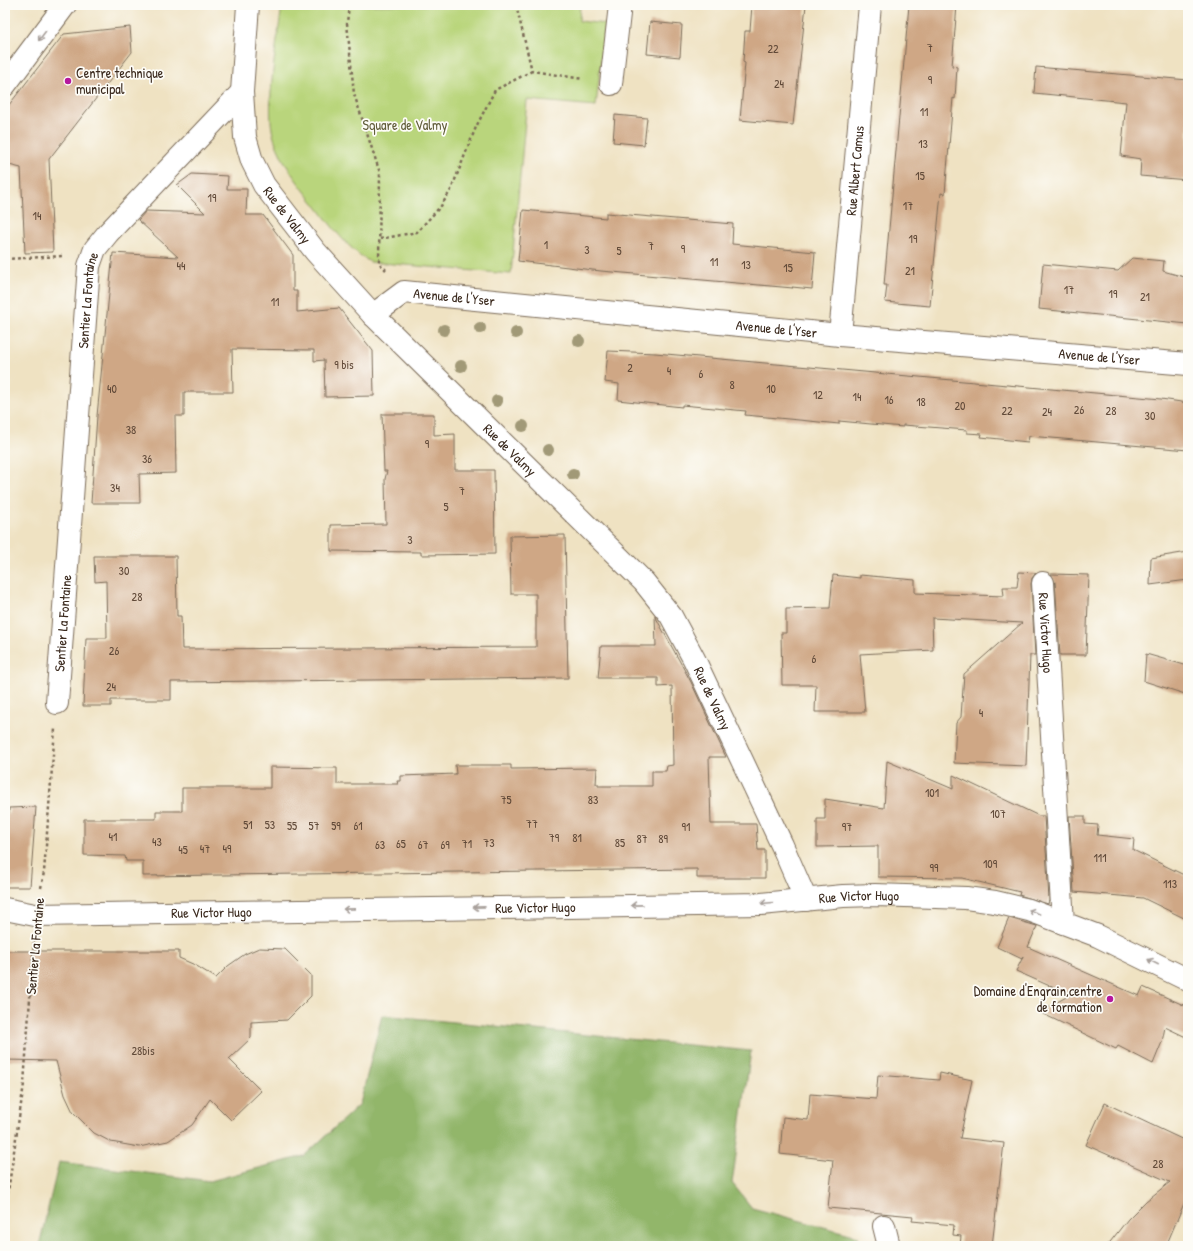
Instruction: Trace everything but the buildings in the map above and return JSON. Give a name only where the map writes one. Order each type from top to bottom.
[{"type":"street","points":[[5,85],[65,5]]},
{"type":"street","name":"Rue de Valmy","points":[[248,5],[242,92],[245,137],[252,161],[264,185],[315,251],[373,315],[644,582],[661,602],[671,616],[694,659],[782,845],[806,900]]},
{"type":"street","points":[[611,84],[620,5]]},
{"type":"street","name":"Rue Albert Camus","points":[[840,335],[870,5]]},
{"type":"street","name":"Sentier La Fontaine","points":[[57,703],[89,266],[95,249],[108,233],[242,92]]},
{"type":"street","name":"Avenue de l'Yser","points":[[373,315],[404,292],[840,335],[1188,364]]},
{"type":"street","name":"Rue Victor Hugo","points":[[1043,583],[1063,923]]},
{"type":"street","name":"Rue Victor Hugo","points":[[5,909],[36,915],[761,904],[843,896],[875,895],[966,898],[1028,910],[1126,949],[1188,980]]},
{"type":"path","points":[[349,5],[347,23],[354,94],[380,173],[379,263],[404,292]]},
{"type":"path","points":[[516,5],[532,71]]},
{"type":"path","points":[[380,239],[417,232],[440,206],[451,190],[476,127],[495,90],[532,71],[611,84]]},
{"type":"path","points":[[5,259],[78,256],[92,257]]},
{"type":"path","name":"Sentier La Fontaine","points":[[5,1212],[24,1084],[36,915],[44,872],[57,703]]},
{"type":"green space","name":"Square de Valmy","points":[[282,5],[580,5],[579,21],[605,24],[596,106],[527,100],[511,274],[370,262],[347,244],[335,230],[287,166],[277,148],[274,138],[271,125],[271,91]]},
{"type":"green space","points":[[382,1015],[751,1051],[732,1183],[752,1208],[858,1236],[860,1246],[39,1246],[59,1162],[210,1181],[304,1156],[360,1104]]},
{"type":"place","name":"Centre technique municipal","points":[[68,81]]},
{"type":"place","name":"Domaine d'Engrain,centre de formation","points":[[1110,999]]}]
